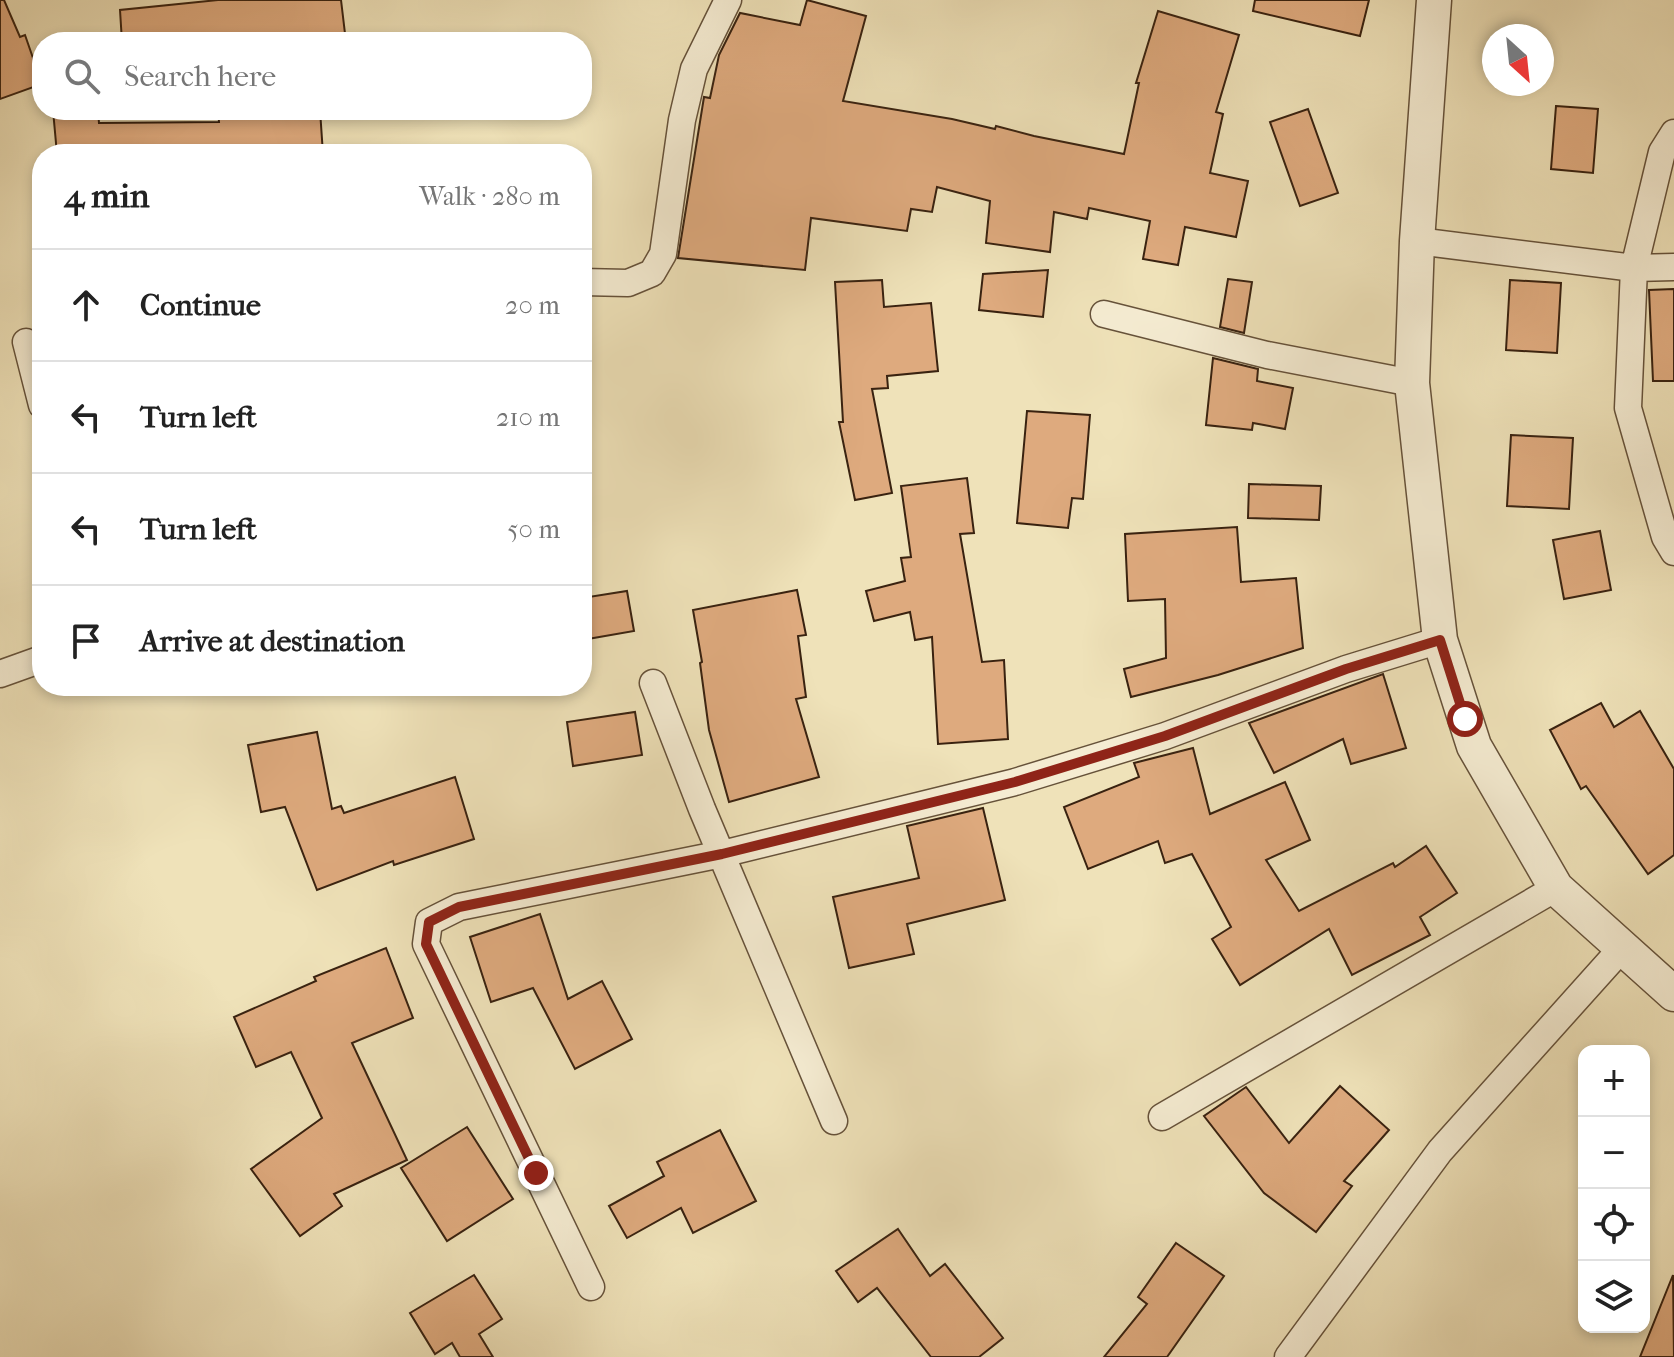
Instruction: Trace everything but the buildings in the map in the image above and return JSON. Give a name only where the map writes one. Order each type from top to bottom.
[{"type":"street","points":[[592,282],[628,283],[652,273],[663,254],[682,120],[694,69],[728,0]]},
{"type":"street","points":[[1434,0],[1417,241],[1412,383],[1440,640],[1474,746],[1556,888],[1674,994]]},
{"type":"street","points":[[1674,133],[1662,152],[1634,268],[1628,408],[1665,537],[1674,552]]},
{"type":"street","points":[[1417,241],[1634,268],[1674,267]]},
{"type":"street","points":[[1104,314],[1267,355],[1412,383]]},
{"type":"street","points":[[26,342],[32,366]]},
{"type":"street","points":[[591,1287],[426,944],[429,922],[459,907],[722,854],[1015,782],[1165,736],[1346,669],[1440,640]]},
{"type":"street","points":[[0,674],[32,663]]},
{"type":"street","points":[[653,683],[834,1121]]},
{"type":"street","points":[[1162,1117],[1556,888]]},
{"type":"street","points":[[1288,1357],[1440,1151],[1622,948]]},
{"type":"route","points":[[536,1173],[426,944],[429,922],[459,907],[722,854],[1015,782],[1165,736],[1346,669],[1440,640],[1465,719]]}]
